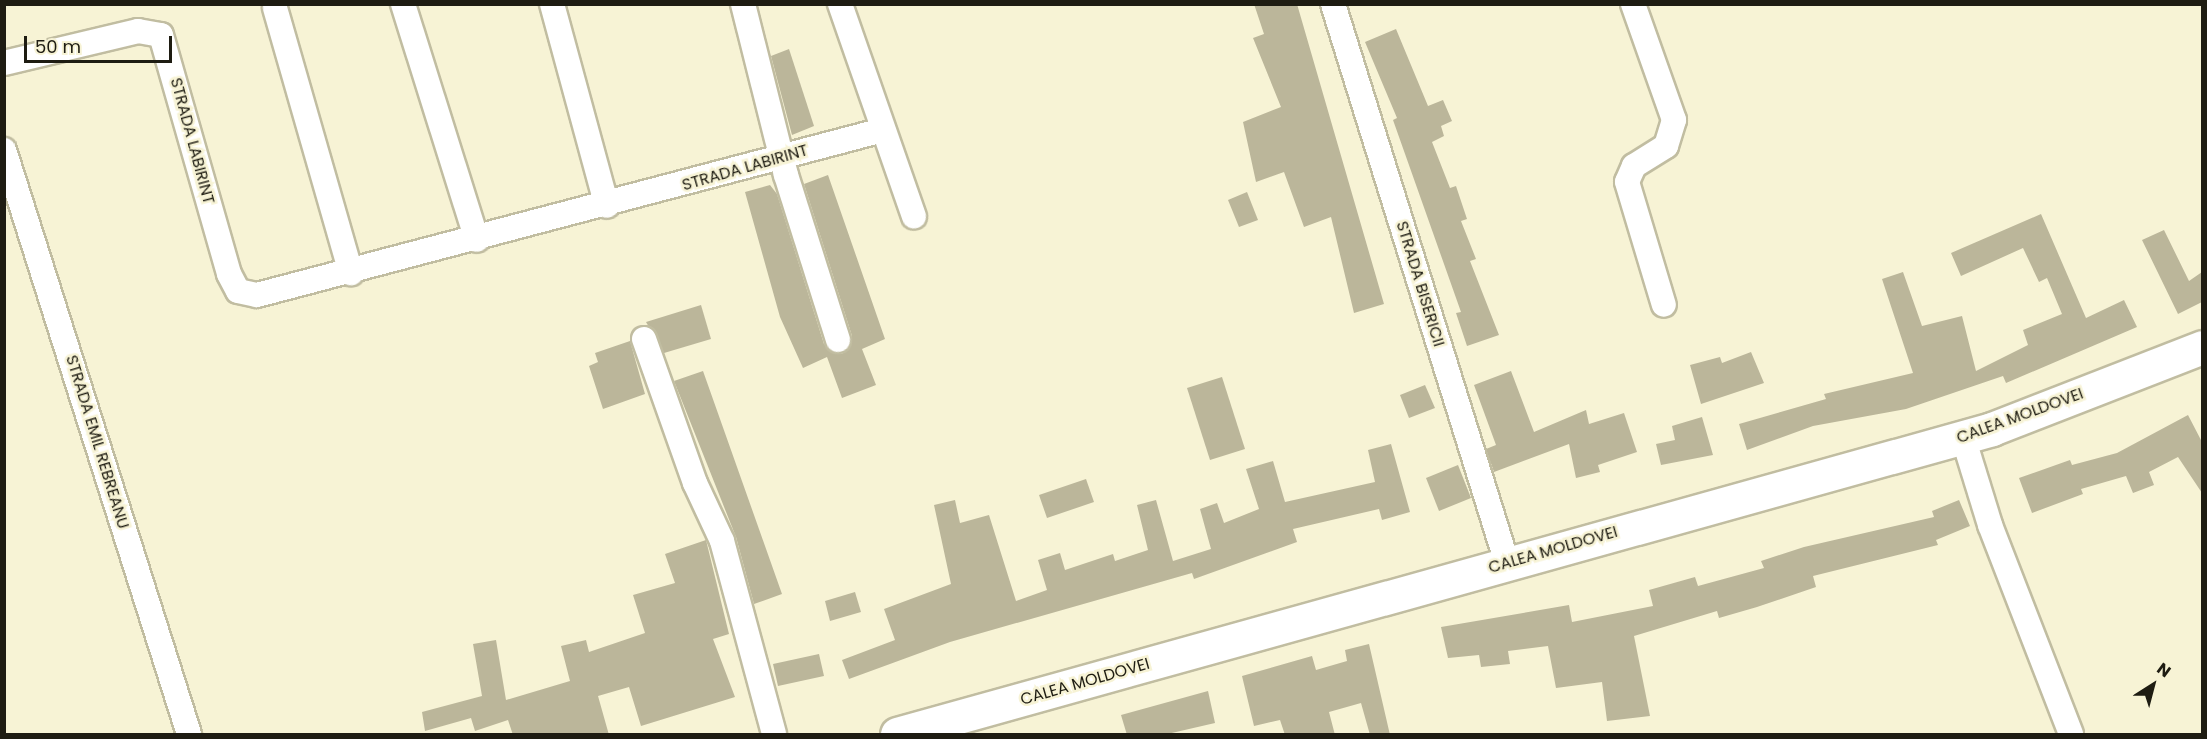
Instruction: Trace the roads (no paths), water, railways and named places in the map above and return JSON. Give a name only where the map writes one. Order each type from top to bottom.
[{"type":"highway","name":"CALEA MOLDOVEI","points":[[897,735],[1963,437],[2202,347]]},
{"type":"street","points":[[403,4],[477,240]]},
{"type":"street","points":[[552,4],[607,206]]},
{"type":"street","points":[[743,4],[785,157],[786,175],[838,340]]},
{"type":"street","points":[[840,4],[914,217]]},
{"type":"street","name":"STRADA BISERICII","points":[[1333,4],[1507,563]]},
{"type":"street","points":[[1633,4],[1674,120],[1666,146],[1634,166],[1627,182],[1664,305]]},
{"type":"street","points":[[275,8],[351,273]]},
{"type":"street","name":"STRADA LABIRINT","points":[[4,63],[153,30],[165,43],[238,291],[257,295],[351,273],[607,206],[883,130]]},
{"type":"street","name":"STRADA EMIL REBREANU","points":[[4,150],[189,735]]},
{"type":"street","points":[[644,339],[695,483],[722,541],[774,735]]},
{"type":"street","points":[[1963,437],[1990,525],[2071,735]]}]
